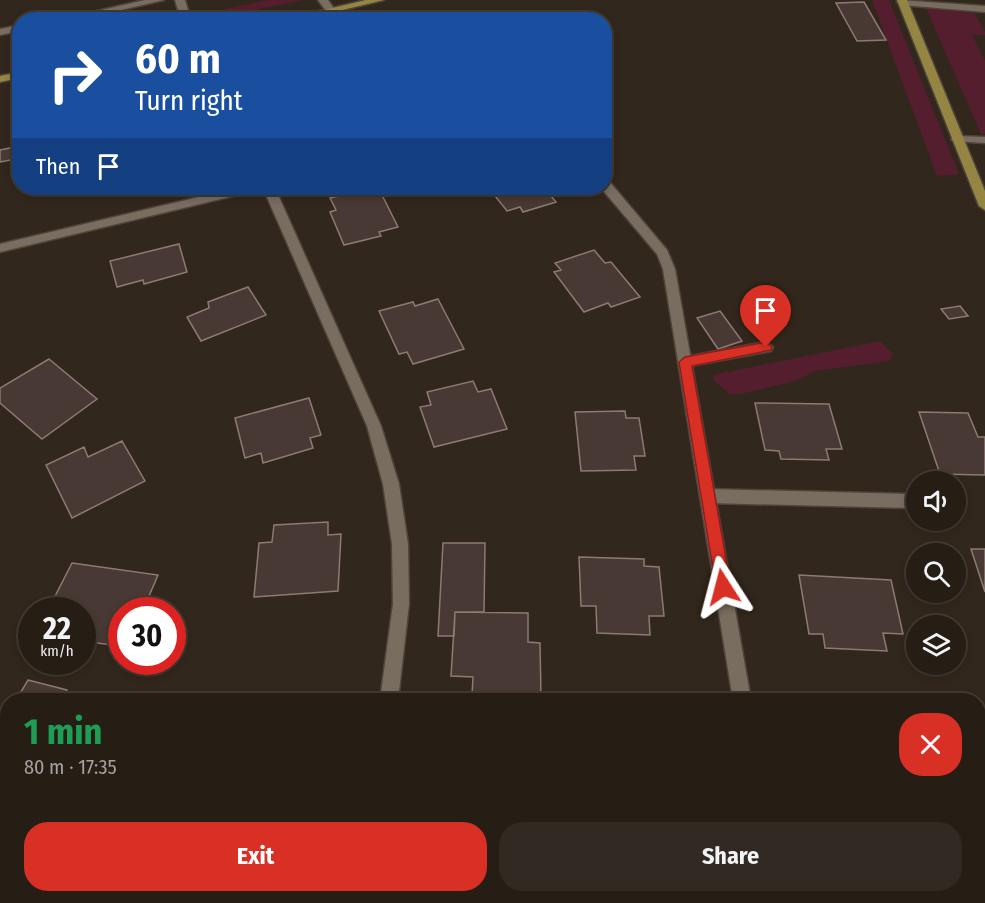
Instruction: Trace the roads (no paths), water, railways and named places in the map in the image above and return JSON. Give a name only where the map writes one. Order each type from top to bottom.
[{"type":"street","points":[[101,12],[159,0]]},
{"type":"street","points":[[323,0],[330,10]]},
{"type":"street","points":[[321,12],[379,0]]},
{"type":"street","points":[[985,9],[902,1],[985,206]]},
{"type":"street","points":[[957,139],[985,140]]},
{"type":"street","points":[[612,192],[663,253],[671,279],[741,693]]},
{"type":"street","points":[[0,248],[221,195]]},
{"type":"street","points":[[272,195],[374,426],[391,484],[400,544],[401,604],[390,693]]},
{"type":"street","points":[[685,362],[766,347]]},
{"type":"street","points":[[708,496],[906,501]]}]
